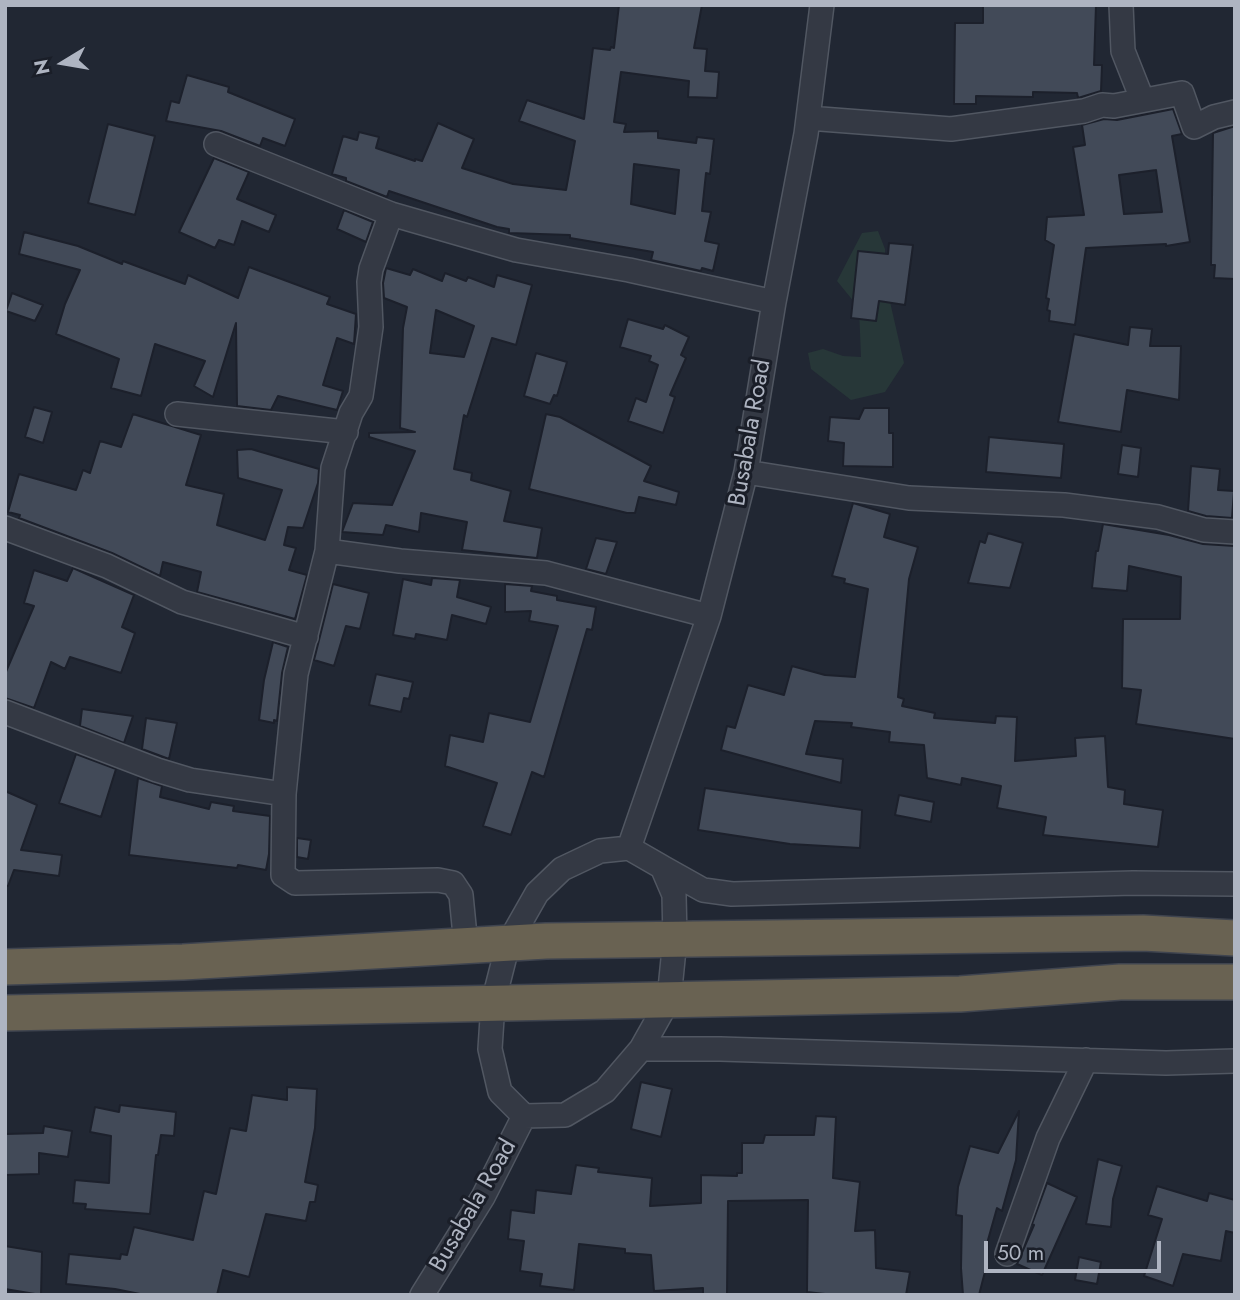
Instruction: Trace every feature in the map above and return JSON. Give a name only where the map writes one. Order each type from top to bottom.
[{"type":"highway","points":[[5,967],[183,962],[508,944],[675,939],[1130,933],[1235,939]]},
{"type":"highway","points":[[5,1013],[960,994],[1120,982],[1235,982]]},
{"type":"street","name":"Busabala Road","points":[[629,848],[709,616],[746,472],[808,118],[822,5]]},
{"type":"street","points":[[1121,5],[1123,51],[1142,99]]},
{"type":"street","points":[[808,118],[951,129],[1084,111],[1182,93],[1194,127],[1214,117],[1235,112]]},
{"type":"street","points":[[216,144],[391,214],[516,250],[629,270],[774,302]]},
{"type":"street","points":[[391,214],[371,269],[370,342],[361,396],[351,414],[333,468],[327,551],[296,674],[284,794],[283,875],[295,883],[438,880],[453,883],[461,895],[466,946]]},
{"type":"street","points":[[177,414],[346,432]]},
{"type":"street","points":[[746,472],[909,498],[1064,505],[1158,517],[1204,530],[1235,532]]},
{"type":"street","points":[[5,528],[107,566],[182,602],[306,637]]},
{"type":"street","points":[[327,551],[400,561],[546,573],[709,616]]},
{"type":"street","points":[[5,712],[190,780],[284,794]]},
{"type":"street","points":[[662,867],[674,895],[675,939],[669,999],[641,1049],[605,1091],[565,1115],[524,1116],[500,1092],[490,1049],[493,1003],[508,944],[537,893],[562,869],[600,851],[629,848],[703,890],[732,894],[1133,883],[1235,884]]},
{"type":"street","points":[[641,1049],[720,1049],[1166,1063],[1235,1061]]},
{"type":"street","points":[[1007,1254],[1048,1139],[1086,1060]]},
{"type":"street","name":"Busabala Road","points":[[422,1295],[484,1197],[524,1116]]},
{"type":"shaded area","points":[[878,231],[885,249],[885,280],[904,363],[885,392],[851,400],[811,369],[808,353],[823,349],[843,356],[861,357],[859,308],[837,281],[862,233]]},
{"type":"building","points":[[619,5],[702,5],[694,48],[707,49],[705,71],[719,72],[717,98],[688,97],[689,81],[621,72],[614,122],[626,124],[624,132],[658,131],[658,138],[696,143],[697,137],[714,139],[710,174],[706,173],[702,211],[711,212],[705,241],[719,244],[713,271],[651,260],[653,252],[570,238],[570,235],[509,233],[509,229],[389,191],[387,197],[332,174],[343,136],[357,140],[359,132],[379,137],[376,148],[422,161],[438,123],[474,139],[462,168],[513,184],[566,190],[575,141],[519,121],[527,100],[584,119],[593,48],[614,48]],"holes":[[[634,164],[679,170],[675,214],[631,204]]]},
{"type":"building","points":[[983,5],[1096,5],[1094,65],[1102,65],[1101,91],[1078,98],[1077,93],[1033,92],[1033,97],[976,96],[976,104],[954,104],[955,23],[983,23]]},
{"type":"building","points":[[187,75],[229,87],[228,92],[295,119],[285,146],[263,138],[260,146],[221,131],[166,121],[171,101],[179,103]]},
{"type":"building","points":[[1173,109],[1182,134],[1172,136],[1190,242],[1166,246],[1086,248],[1075,325],[1049,321],[1049,299],[1046,298],[1054,245],[1045,240],[1047,217],[1084,215],[1073,147],[1085,145],[1082,125],[1104,119],[1117,120]],"holes":[[[1156,170],[1162,212],[1124,214],[1119,175]]]},
{"type":"building","points":[[108,124],[155,136],[135,215],[88,203]]},
{"type":"building","points":[[1235,126],[1235,279],[1214,278],[1215,265],[1211,265],[1213,133]]},
{"type":"building","points":[[214,158],[249,172],[237,199],[276,215],[269,232],[242,221],[234,245],[219,240],[215,248],[179,232]]},
{"type":"building","points":[[344,210],[373,222],[366,242],[337,229]]},
{"type":"building","points":[[24,232],[78,246],[122,264],[123,261],[185,284],[188,275],[238,298],[249,267],[330,297],[327,304],[356,314],[354,344],[337,338],[323,385],[343,391],[337,410],[278,396],[271,410],[237,406],[236,323],[213,397],[194,386],[205,361],[155,344],[141,396],[111,388],[119,359],[56,334],[65,304],[80,270],[19,254]]},
{"type":"building","points":[[889,243],[913,245],[905,305],[879,301],[876,321],[851,318],[858,251],[888,254]]},
{"type":"building","points":[[386,268],[410,275],[413,269],[442,281],[445,273],[466,281],[468,277],[494,287],[497,275],[532,285],[516,345],[492,338],[467,417],[464,415],[454,469],[472,473],[471,480],[511,491],[504,521],[542,528],[537,558],[462,550],[467,522],[421,513],[419,532],[386,525],[383,535],[342,532],[353,503],[392,505],[415,451],[369,437],[369,433],[415,432],[400,428],[403,328],[407,307],[384,298]],"holes":[[[436,310],[474,326],[464,357],[430,353]]]},
{"type":"building","points":[[12,293],[43,305],[35,321],[6,311]]},
{"type":"building","points":[[628,319],[663,329],[665,325],[689,337],[681,355],[686,358],[670,395],[675,397],[663,433],[628,421],[636,398],[646,402],[658,365],[649,361],[651,356],[620,347]]},
{"type":"building","points":[[1130,327],[1152,329],[1150,346],[1181,346],[1179,400],[1127,390],[1121,432],[1058,422],[1074,334],[1128,345]]},
{"type":"building","points":[[536,353],[567,362],[557,396],[554,395],[550,404],[524,396]]},
{"type":"building","points":[[34,407],[52,412],[43,443],[25,437]]},
{"type":"building","points":[[864,408],[889,408],[889,433],[893,433],[893,467],[843,466],[844,443],[828,441],[830,417],[859,419]]},
{"type":"building","points":[[133,414],[201,435],[186,485],[224,494],[217,525],[265,540],[282,490],[238,478],[237,450],[251,449],[319,469],[318,483],[303,528],[288,527],[284,545],[296,548],[289,570],[307,575],[295,619],[197,592],[201,572],[163,562],[160,576],[112,553],[8,512],[19,474],[76,490],[83,470],[90,473],[100,441],[121,447]]},
{"type":"building","points":[[546,414],[560,417],[651,466],[644,481],[679,492],[676,505],[639,497],[635,513],[627,513],[529,489]]},
{"type":"building","points":[[989,437],[1064,444],[1061,478],[986,472]]},
{"type":"building","points":[[1122,445],[1141,448],[1138,477],[1118,474]]},
{"type":"building","points":[[1191,466],[1220,469],[1218,490],[1234,491],[1232,518],[1206,516],[1188,511]]},
{"type":"building","points":[[853,503],[890,514],[884,537],[918,547],[909,579],[898,697],[904,699],[902,706],[935,713],[934,718],[995,723],[996,716],[1017,717],[1015,761],[1076,756],[1075,738],[1105,736],[1108,787],[1125,790],[1124,804],[1163,810],[1158,847],[1043,835],[1046,817],[997,808],[1001,786],[962,778],[961,785],[927,778],[924,745],[889,742],[890,732],[851,727],[852,723],[815,721],[806,754],[843,759],[841,783],[721,750],[727,726],[735,728],[748,685],[784,695],[792,666],[825,675],[855,677],[868,589],[844,583],[845,579],[832,576]]},
{"type":"building","points":[[1103,524],[1169,535],[1203,544],[1235,546],[1235,739],[1136,724],[1141,690],[1122,688],[1123,619],[1180,619],[1181,577],[1129,566],[1127,591],[1092,588],[1096,551]]},
{"type":"building","points":[[988,533],[1023,543],[1010,588],[968,583],[980,541],[985,543]]},
{"type":"building","points":[[596,538],[617,542],[606,574],[586,569]]},
{"type":"building","points":[[73,568],[134,595],[122,627],[135,633],[121,673],[70,657],[65,669],[51,662],[34,708],[5,698],[5,674],[34,606],[24,603],[34,570],[67,581]]},
{"type":"building","points":[[432,578],[460,580],[457,597],[491,607],[486,624],[452,615],[447,640],[416,634],[415,639],[393,635],[403,579],[431,585]]},
{"type":"building","points":[[333,584],[369,593],[360,629],[346,626],[334,666],[314,660]]},
{"type":"building","points":[[505,584],[532,586],[531,591],[557,596],[557,600],[596,607],[592,630],[587,629],[544,777],[532,772],[511,835],[483,826],[497,783],[445,766],[450,735],[483,742],[489,713],[530,722],[558,626],[529,621],[531,611],[505,612]]},
{"type":"building","points":[[273,642],[288,647],[282,673],[277,721],[274,720],[274,723],[259,720],[264,680]]},
{"type":"building","points":[[376,674],[413,682],[409,699],[404,698],[401,712],[369,705]]},
{"type":"building","points":[[82,709],[133,716],[124,743],[80,726]]},
{"type":"building","points":[[146,718],[177,723],[169,759],[142,749]]},
{"type":"building","points":[[76,754],[116,769],[101,817],[59,803]]},
{"type":"building","points":[[138,778],[162,786],[160,797],[209,809],[211,802],[234,806],[233,811],[270,816],[266,870],[129,855]]},
{"type":"building","points":[[705,788],[862,810],[860,848],[790,844],[698,830]]},
{"type":"building","points":[[5,791],[37,805],[21,850],[62,855],[59,876],[14,870],[8,886],[5,886]]},
{"type":"building","points":[[899,795],[934,802],[931,822],[895,815]]},
{"type":"building","points":[[297,838],[311,840],[308,859],[297,857]]},
{"type":"building","points":[[641,1082],[672,1089],[661,1137],[631,1129]]},
{"type":"building","points":[[287,1087],[317,1089],[315,1128],[305,1182],[318,1185],[315,1202],[310,1202],[306,1221],[266,1214],[249,1277],[223,1270],[217,1295],[145,1295],[66,1284],[69,1254],[120,1259],[121,1254],[127,1255],[134,1227],[193,1240],[204,1191],[216,1194],[230,1128],[246,1131],[252,1095],[287,1100]]},
{"type":"building","points":[[120,1105],[176,1112],[174,1136],[161,1135],[156,1155],[150,1214],[85,1209],[86,1204],[73,1203],[75,1180],[109,1183],[111,1136],[90,1132],[95,1107],[119,1112]]},
{"type":"building","points":[[1019,1111],[1016,1160],[1002,1211],[997,1208],[988,1240],[987,1264],[979,1295],[963,1295],[962,1216],[956,1215],[958,1187],[970,1146],[998,1153]]},
{"type":"building","points":[[816,1116],[836,1117],[833,1178],[860,1182],[855,1231],[875,1230],[876,1268],[910,1272],[906,1295],[834,1295],[807,1292],[808,1200],[728,1201],[727,1295],[703,1295],[703,1288],[654,1291],[651,1255],[625,1253],[625,1249],[579,1244],[574,1290],[540,1286],[542,1274],[520,1271],[524,1241],[508,1239],[511,1210],[534,1213],[536,1190],[571,1194],[576,1165],[599,1168],[598,1172],[652,1178],[650,1206],[701,1203],[701,1175],[737,1176],[737,1173],[742,1173],[742,1143],[763,1143],[765,1135],[814,1135]]},
{"type":"building","points":[[44,1126],[72,1131],[68,1157],[39,1153],[39,1174],[5,1175],[5,1134],[43,1133]]},
{"type":"building","points":[[1098,1159],[1122,1166],[1113,1199],[1111,1227],[1086,1224]]},
{"type":"building","points":[[1047,1183],[1077,1197],[1042,1275],[1017,1264],[1034,1225],[1032,1224]]},
{"type":"building","points":[[1157,1186],[1207,1201],[1209,1193],[1235,1200],[1235,1233],[1226,1231],[1221,1261],[1183,1254],[1173,1286],[1144,1276],[1162,1219],[1148,1215]]},
{"type":"building","points":[[5,1246],[42,1252],[41,1295],[5,1289]]},
{"type":"building","points":[[1079,1257],[1101,1262],[1097,1284],[1075,1280]]}]
